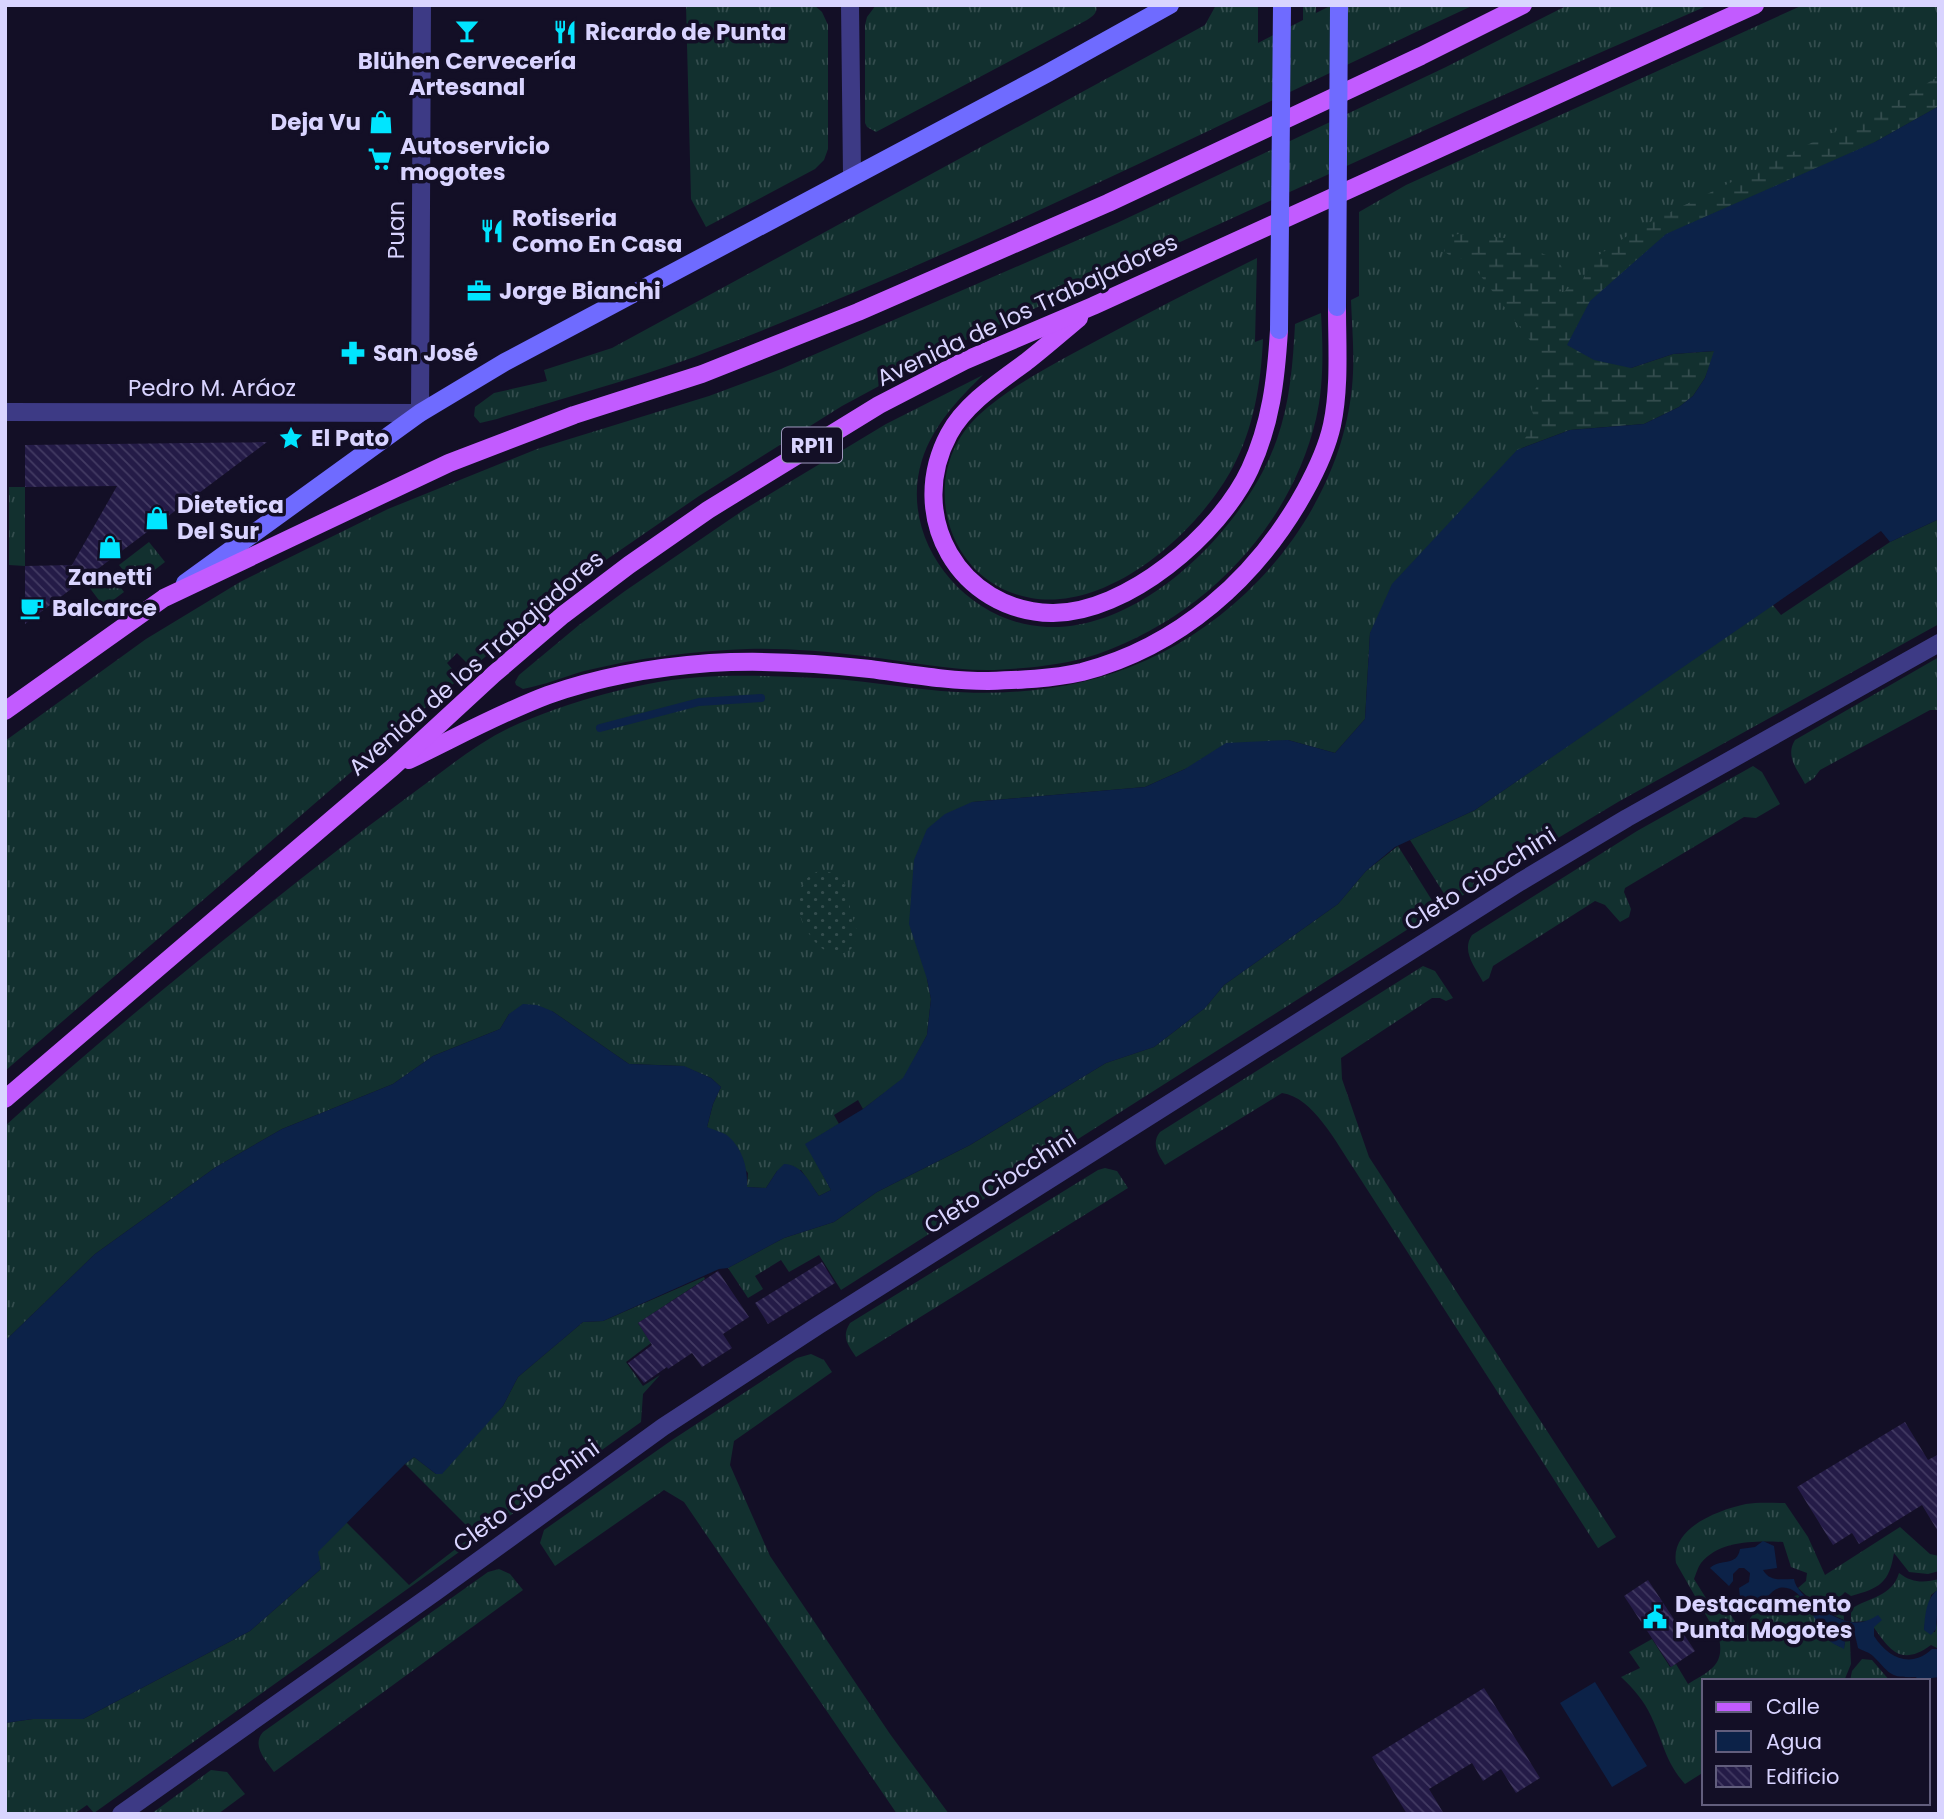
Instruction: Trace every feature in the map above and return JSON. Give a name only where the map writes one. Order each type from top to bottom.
[{"type":"main road","points":[[5,711],[420,413],[505,362],[1046,74],[1170,5]]},
{"type":"main road","points":[[1093,306],[976,401],[949,433],[935,474],[933,513],[948,554],[977,586],[1010,605],[1031,611],[1073,611],[1117,597],[1143,584],[1169,564],[1216,518],[1236,495],[1250,470],[1263,436],[1275,388],[1279,330],[1282,5]]},
{"type":"main road","points":[[393,767],[549,695],[659,668],[732,663],[803,663],[942,679],[988,681],[1052,677],[1081,672],[1140,651],[1195,618],[1226,594],[1265,553],[1296,507],[1332,427],[1336,399],[1339,5]]},
{"type":"main road","points":[[164,598],[449,463],[551,423],[773,348],[1084,214],[1421,56],[1523,5]]},
{"type":"main road","name":"Avenida de los Trabajadores","points":[[5,1100],[393,767],[563,615],[708,510],[879,405],[964,361],[1093,306],[1755,5]]},
{"type":"street","name":"Puan","points":[[420,413],[422,5]]},
{"type":"street","points":[[850,5],[852,175]]},
{"type":"street","name":"Pedro M. Aráoz","points":[[5,412],[420,413]]},
{"type":"street","name":"Cleto Ciocchini","points":[[121,1814],[444,1586],[663,1427],[819,1325],[1520,882],[1627,817],[1939,643]]},
{"type":"green space","points":[[686,5],[814,5],[822,12],[828,25],[828,149],[824,160],[815,169],[706,227],[691,199]]},
{"type":"green space","points":[[876,5],[1096,5],[1096,10],[1087,20],[876,132],[865,123],[865,25],[867,17]]},
{"type":"green space","points":[[1216,5],[1258,5],[1258,43],[1303,20],[1303,5],[1316,5],[1316,13],[1332,5],[1474,5],[1100,182],[912,268],[816,308],[693,357],[637,376],[497,419],[480,423],[474,416],[475,407],[494,393],[547,381],[544,370],[612,348],[1205,25]]},
{"type":"green space","points":[[1568,5],[1709,5],[1467,111],[957,344],[842,406],[699,496],[603,562],[472,668],[457,653],[447,663],[460,678],[5,1071],[5,741],[146,639],[240,582],[388,509],[537,449],[709,396],[781,369],[1117,223],[1446,67]]},
{"type":"green space","points":[[1803,5],[1939,5],[1939,106],[1875,142],[1594,360],[1370,633],[1365,719],[1335,753],[1288,740],[1185,769],[1145,787],[972,802],[927,979],[931,999],[927,1035],[904,1078],[863,1109],[858,1100],[834,1115],[839,1124],[806,1144],[831,1190],[819,1196],[801,1170],[777,1171],[766,1188],[747,1187],[748,1173],[707,1127],[721,1087],[711,1078],[683,1066],[629,1064],[552,1011],[509,1014],[500,1029],[433,1056],[393,1084],[282,1129],[216,1167],[95,1254],[5,1341],[5,1126],[217,945],[453,763],[485,741],[520,723],[594,697],[645,684],[697,677],[766,676],[837,679],[941,691],[1030,691],[1073,684],[1114,673],[1153,657],[1190,637],[1225,611],[1277,560],[1309,515],[1333,466],[1342,440],[1352,387],[1351,300],[1359,296],[1359,212],[1406,185]]},
{"type":"green space","points":[[1939,76],[1939,106],[1875,142],[1666,234],[1590,301],[1631,368],[1673,354],[1715,351],[1705,378],[1693,396],[1679,407],[1644,424],[1570,430],[1517,450],[1536,422],[1530,406],[1545,360],[1467,258],[1454,259],[1444,251],[1449,239],[1458,234],[1505,238],[1558,260],[1562,268],[1561,293],[1582,281],[1593,259],[1642,226],[1903,98]]},
{"type":"green space","points":[[1257,258],[1255,342],[1263,339],[1255,405],[1246,437],[1233,467],[1218,492],[1198,516],[1149,562],[1121,580],[1091,592],[1061,599],[1031,598],[1001,588],[977,571],[959,548],[948,522],[945,494],[948,465],[960,438],[980,414],[1017,386],[1056,363]]},
{"type":"green space","points":[[1321,313],[1322,366],[1319,406],[1304,459],[1286,496],[1264,532],[1237,564],[1207,592],[1173,617],[1137,638],[1086,658],[1021,668],[961,669],[834,653],[747,649],[645,659],[604,666],[523,689],[516,685],[519,675],[579,625],[745,509],[886,424],[983,375],[947,414],[922,460],[917,490],[920,519],[929,547],[945,572],[965,594],[990,611],[1017,622],[1047,627],[1084,624],[1120,611],[1155,592],[1188,567],[1217,537],[1242,505],[1263,472],[1277,439],[1290,382],[1295,324]]},
{"type":"green space","points":[[9,487],[25,487],[25,566],[9,565]]},
{"type":"green space","points":[[1939,519],[1939,624],[1618,802],[1450,903],[1410,840],[1475,810],[1772,604],[1781,615],[1890,542]]},
{"type":"green space","points":[[149,542],[165,562],[135,585],[119,565]]},
{"type":"green space","points":[[109,572],[124,592],[92,616],[89,612],[101,603],[89,587]]},
{"type":"green space","points":[[1939,657],[1939,710],[1930,710],[1820,770],[1805,784],[1792,757],[1795,740]]},
{"type":"green space","points":[[1753,766],[1762,772],[1780,804],[1756,818],[1744,817],[1625,888],[1631,909],[1629,917],[1620,922],[1605,905],[1595,901],[1493,966],[1489,978],[1483,982],[1469,953],[1472,935],[1637,831]]},
{"type":"green space","points":[[1398,846],[1438,910],[841,1290],[819,1255],[789,1272],[781,1260],[755,1276],[763,1289],[748,1298],[728,1268],[784,1238],[834,1222],[877,1192],[970,1145],[1106,1063],[1154,1047],[1205,1008],[1224,985],[1338,904],[1366,871]]},
{"type":"green space","points":[[821,870],[841,878],[847,888],[857,934],[856,942],[848,951],[842,953],[830,952],[818,945],[807,931],[800,914],[798,896],[802,886],[808,878]]},
{"type":"green space","points":[[1423,966],[1435,971],[1453,998],[1446,1001],[1432,998],[1341,1058],[1342,1079],[1369,1157],[1616,1537],[1598,1548],[1340,1147],[1314,1112],[1293,1096],[1282,1093],[1165,1165],[1156,1148],[1160,1132]]},
{"type":"green space","points":[[1105,1168],[1117,1171],[1128,1188],[856,1357],[846,1337],[850,1323]]},
{"type":"green space","points":[[704,1277],[705,1279],[638,1323],[651,1343],[626,1362],[643,1386],[660,1375],[643,1394],[641,1422],[94,1813],[87,1805],[74,1814],[5,1814],[5,1723],[33,1719],[83,1719],[250,1631],[321,1569],[317,1552],[346,1522],[409,1585],[475,1534],[405,1464],[414,1457],[436,1474],[503,1406],[518,1377],[583,1322],[603,1321]]},
{"type":"green space","points":[[811,1354],[824,1360],[832,1372],[734,1441],[730,1465],[770,1556],[890,1734],[949,1814],[897,1814],[684,1502],[664,1490],[555,1566],[540,1543],[544,1530],[672,1440],[797,1358]]},
{"type":"green space","points":[[1751,1503],[1785,1503],[1808,1537],[1825,1575],[1900,1527],[1930,1554],[1939,1556],[1939,1571],[1928,1574],[1909,1572],[1894,1553],[1882,1583],[1851,1596],[1845,1592],[1840,1597],[1844,1620],[1822,1610],[1798,1588],[1806,1581],[1807,1573],[1791,1567],[1783,1542],[1739,1544],[1709,1555],[1700,1565],[1694,1579],[1711,1606],[1723,1602],[1737,1625],[1747,1625],[1750,1618],[1761,1608],[1798,1595],[1813,1613],[1829,1640],[1844,1648],[1845,1641],[1850,1641],[1851,1664],[1845,1679],[1702,1679],[1702,1773],[1685,1784],[1668,1759],[1645,1705],[1621,1677],[1640,1668],[1629,1652],[1652,1639],[1670,1667],[1676,1664],[1688,1684],[1714,1667],[1720,1655],[1719,1638],[1676,1563],[1676,1551],[1680,1540],[1698,1523],[1722,1511]]},
{"type":"green space","points":[[499,1569],[510,1574],[523,1590],[274,1772],[259,1748],[263,1732],[488,1572]]},
{"type":"green space","points":[[1899,1573],[1918,1581],[1939,1579],[1939,1589],[1931,1595],[1924,1629],[1935,1632],[1939,1613],[1939,1649],[1931,1645],[1910,1655],[1901,1654],[1888,1645],[1869,1621],[1851,1622],[1851,1609],[1885,1592],[1896,1581]]},
{"type":"green space","points":[[1862,1659],[1872,1660],[1888,1679],[1850,1679],[1852,1671]]},
{"type":"green space","points":[[211,1770],[227,1772],[245,1794],[218,1814],[151,1814]]},
{"type":"water","points":[[1939,106],[1939,519],[1890,542],[1881,531],[1475,810],[1395,847],[1366,871],[1338,904],[1224,985],[1205,1008],[1154,1047],[1106,1063],[970,1145],[877,1192],[834,1222],[784,1238],[728,1268],[719,1269],[603,1321],[583,1322],[518,1377],[503,1406],[442,1474],[436,1474],[414,1457],[405,1464],[318,1552],[321,1569],[250,1631],[83,1719],[33,1719],[5,1723],[5,1341],[95,1254],[216,1167],[282,1129],[393,1084],[433,1056],[500,1029],[509,1014],[523,1004],[537,1005],[552,1011],[629,1064],[684,1066],[711,1078],[721,1087],[707,1127],[726,1135],[741,1153],[747,1173],[747,1187],[766,1188],[784,1164],[801,1171],[819,1196],[831,1190],[805,1144],[863,1109],[903,1078],[927,1035],[931,999],[909,924],[914,860],[927,829],[945,814],[972,802],[1145,787],[1185,769],[1226,743],[1288,740],[1335,753],[1365,719],[1370,633],[1392,584],[1517,450],[1570,430],[1644,424],[1679,407],[1693,396],[1705,378],[1714,351],[1673,354],[1631,368],[1594,360],[1567,345],[1590,301],[1666,234],[1875,142]]},
{"type":"water","points":[[1763,1541],[1774,1546],[1777,1568],[1763,1570],[1766,1574],[1776,1579],[1794,1579],[1801,1593],[1826,1612],[1855,1622],[1869,1620],[1878,1615],[1882,1620],[1874,1627],[1874,1636],[1893,1655],[1916,1658],[1932,1649],[1939,1649],[1939,1677],[1917,1679],[1891,1674],[1871,1655],[1858,1648],[1855,1635],[1846,1635],[1844,1649],[1834,1644],[1826,1637],[1802,1598],[1787,1588],[1776,1589],[1757,1605],[1741,1607],[1739,1588],[1749,1582],[1750,1573],[1739,1568],[1733,1574],[1733,1581],[1729,1586],[1710,1568],[1736,1558],[1740,1549],[1755,1547]]},
{"type":"water","points":[[1939,1589],[1936,1629],[1931,1635],[1924,1630],[1926,1613],[1931,1597]]},
{"type":"water","points":[[1595,1682],[1647,1766],[1612,1787],[1560,1703]]},
{"type":"building","points":[[267,442],[25,624],[25,566],[72,565],[117,486],[25,487],[25,445]]},
{"type":"building","points":[[822,1262],[835,1283],[768,1324],[755,1303]]},
{"type":"building","points":[[718,1271],[749,1317],[723,1334],[732,1348],[702,1367],[692,1353],[644,1383],[628,1363],[652,1345],[638,1323]]},
{"type":"building","points":[[1905,1422],[1928,1460],[1939,1454],[1939,1533],[1922,1505],[1859,1544],[1852,1533],[1833,1545],[1797,1487]]},
{"type":"building","name":"Destacamento Punta Mogotes","points":[[1648,1580],[1695,1651],[1671,1667],[1624,1596]]},
{"type":"building","points":[[1484,1688],[1540,1778],[1516,1793],[1501,1769],[1483,1781],[1472,1763],[1429,1789],[1444,1814],[1407,1814],[1372,1757]]},
{"type":"waterway","points":[[600,728],[699,702],[761,698]]},
{"type":"place","name":"Blühen Cervecería Artesanal","points":[[467,31]]},
{"type":"place","name":"Ricardo de Punta","points":[[565,32]]},
{"type":"place","name":"Deja Vu","points":[[381,122]]},
{"type":"place","name":"Autoservicio mogotes","points":[[380,159]]},
{"type":"place","name":"Rotiseria Como En Casa","points":[[492,231]]},
{"type":"place","name":"Jorge Bianchi","points":[[479,291]]},
{"type":"place","name":"San José","points":[[353,353]]},
{"type":"place","name":"El Pato","points":[[291,438]]},
{"type":"place","name":"Dietetica Del Sur","points":[[157,518]]},
{"type":"place","name":"Zanetti","points":[[110,547]]},
{"type":"place","name":"Balcarce","points":[[32,608]]},
{"type":"place","name":"Destacamento Punta Mogotes","points":[[1655,1617]]}]
